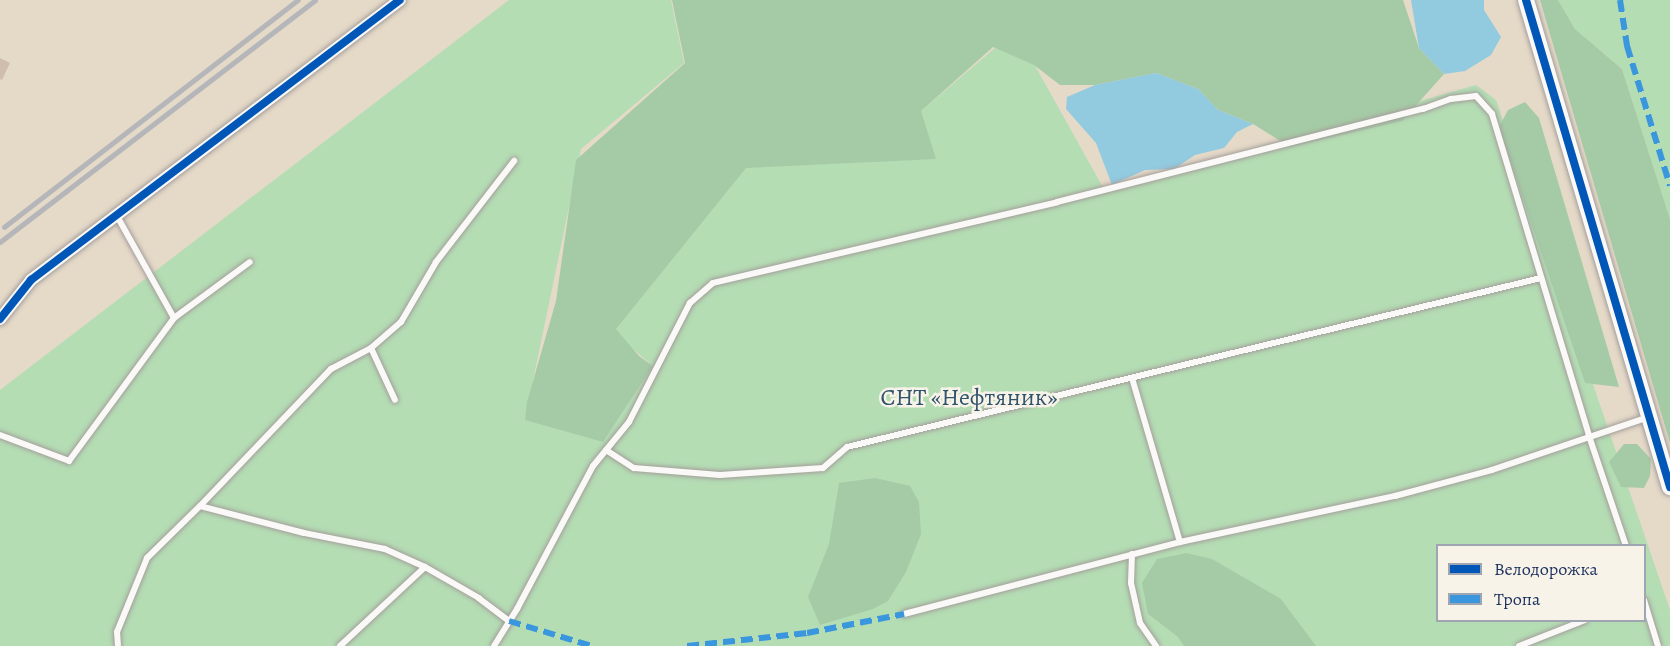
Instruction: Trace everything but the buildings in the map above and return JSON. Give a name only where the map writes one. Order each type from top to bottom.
[{"type":"street","points":[[0,319],[31,280],[400,0]]},
{"type":"street","points":[[1526,0],[1670,487]]},
{"type":"lane","points":[[494,646],[593,466],[629,422],[690,303],[713,283],[1080,196],[1423,109],[1451,99],[1476,96],[1492,114],[1589,436],[1625,544]]},
{"type":"lane","points":[[118,646],[117,632],[147,558],[331,369],[371,348],[401,322],[436,262],[514,161]]},
{"type":"lane","points":[[117,216],[174,318]]},
{"type":"lane","points":[[0,435],[69,461],[174,318],[250,262]]},
{"type":"lane","points":[[606,450],[634,468],[720,474],[823,468],[848,447],[1541,278]]},
{"type":"lane","points":[[371,348],[395,400]]},
{"type":"lane","points":[[1132,378],[1180,542]]},
{"type":"lane","points":[[904,614],[1180,542],[1395,495],[1492,470],[1650,416]]},
{"type":"lane","points":[[200,506],[304,533],[385,549],[424,567],[479,598],[509,621]]},
{"type":"lane","points":[[1132,554],[1131,583],[1140,622],[1156,646]]},
{"type":"lane","points":[[340,646],[424,567]]},
{"type":"lane","points":[[1646,607],[1658,646]]},
{"type":"lane","points":[[1520,646],[1582,622]]},
{"type":"green space","name":"СНТ «Нефтяник»","points":[[509,0],[671,0],[684,63],[581,149],[525,419],[603,442],[653,366],[613,332],[742,165],[921,111],[995,48],[1033,62],[1105,191],[1476,85],[1496,100],[1670,610],[1670,646],[0,646],[0,390]]},
{"type":"green space","points":[[672,0],[1403,0],[1419,48],[1444,74],[1402,121],[1290,147],[1253,124],[1218,110],[1198,89],[1156,73],[1095,85],[1060,85],[1034,65],[993,47],[921,111],[936,159],[746,168],[616,329],[639,356],[653,366],[603,442],[525,420],[527,402],[556,301],[576,160],[685,63]]},
{"type":"green space","points":[[1540,0],[1558,0],[1575,29],[1622,69],[1670,219],[1670,443]]},
{"type":"green space","points":[[1558,0],[1670,0],[1670,219],[1622,69],[1575,29]]},
{"type":"green space","points":[[1525,102],[1539,118],[1619,387],[1585,383],[1499,127],[1508,110]]},
{"type":"green space","points":[[1624,444],[1637,444],[1651,459],[1650,476],[1644,488],[1621,487],[1609,462]]},
{"type":"green space","points":[[875,478],[910,486],[919,502],[921,534],[906,572],[888,601],[873,609],[820,625],[808,597],[829,544],[839,483]]},
{"type":"green space","points":[[1186,553],[1212,559],[1281,599],[1316,646],[1184,646],[1178,637],[1148,614],[1142,583],[1157,559]]},
{"type":"water","points":[[1411,0],[1484,0],[1484,10],[1501,37],[1491,55],[1465,71],[1444,74],[1419,48]]},
{"type":"water","points":[[1156,73],[1198,89],[1218,110],[1253,124],[1237,132],[1224,148],[1195,155],[1174,169],[1145,170],[1112,185],[1096,143],[1066,109],[1067,97],[1095,85]]},
{"type":"railway","points":[[4,227],[298,0]]},
{"type":"railway","points":[[0,242],[315,0]]},
{"type":"marked path","points":[[1620,0],[1627,46],[1670,186]]},
{"type":"marked path","points":[[687,646],[807,633],[904,614]]},
{"type":"marked path","points":[[509,621],[592,646]]},
{"type":"cycle path","points":[[0,319],[31,280],[400,0]]},
{"type":"cycle path","points":[[1526,0],[1670,487]]}]
